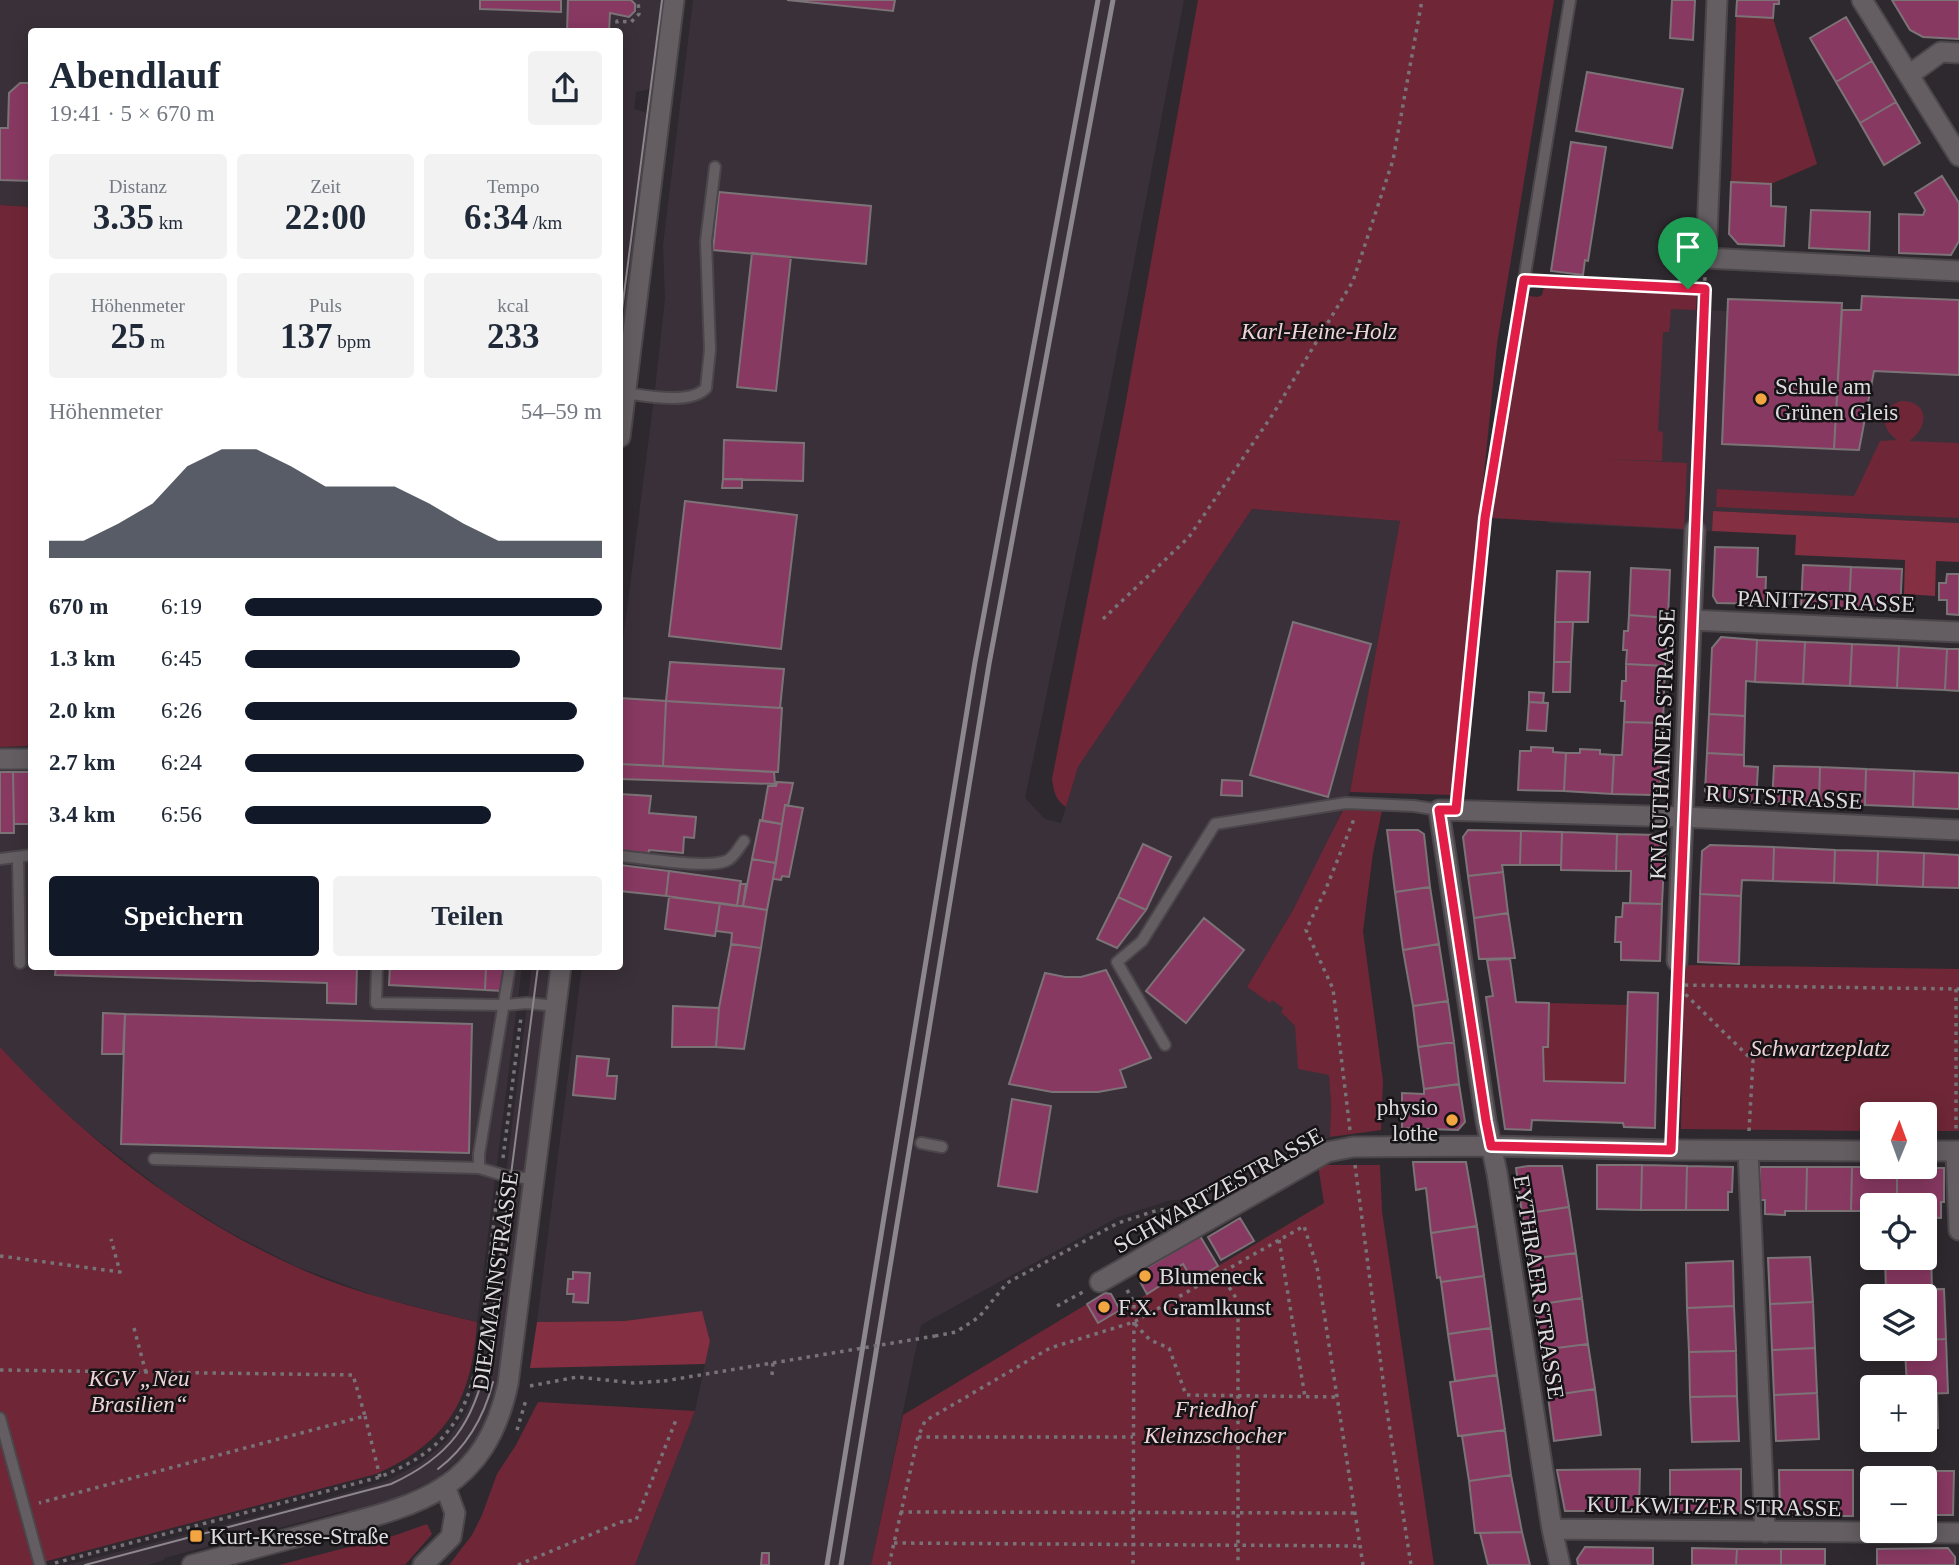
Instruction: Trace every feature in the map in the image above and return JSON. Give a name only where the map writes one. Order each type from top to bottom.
[{"type":"street","points":[[623,411],[674,0]]},
{"type":"street","points":[[1717,0],[1706,258],[1959,271]]},
{"type":"street","points":[[1863,0],[1959,156]]},
{"type":"street","points":[[1909,75],[1941,52],[1959,53]]},
{"type":"street","name":"KNAUTHAINER STRASSE","points":[[1677,961],[1695,530]]},
{"type":"street","name":"PANITZSTRASSE","points":[[1691,620],[1959,632]]},
{"type":"street","points":[[0,759],[28,759]]},
{"type":"street","name":"RUSTSTRASSE","points":[[1448,810],[1683,817],[1959,830]]},
{"type":"street","name":"EYTHRAER STRASSE","points":[[1448,810],[1466,1000],[1560,1565]]},
{"type":"street","name":"DIEZMANNSTRASSE","points":[[192,1565],[384,1514],[419,1502],[464,1470],[485,1444],[503,1406],[513,1354],[560,970]]},
{"type":"street","name":"SCHWARTZESTRASSE","points":[[1109,1278],[1327,1152],[1353,1147],[1860,1151]]},
{"type":"street","points":[[1748,1150],[1765,1532]]},
{"type":"street","points":[[1937,1151],[1957,1151],[1959,1230]]},
{"type":"street","points":[[423,1565],[451,1537],[455,1513],[445,1486]]},
{"type":"street","name":"KULKWITZER STRASSE","points":[[1552,1529],[1959,1533]]},
{"type":"lane","points":[[1165,1045],[1117,962],[1142,941],[1215,824],[1346,803],[1448,810],[1485,518],[1570,0]]},
{"type":"lane","points":[[625,393],[654,398],[695,396],[706,388],[710,351],[706,241],[715,167]]},
{"type":"lane","points":[[623,856],[702,863],[725,862],[744,841]]},
{"type":"lane","points":[[0,859],[28,856]]},
{"type":"lane","points":[[18,857],[20,962]]},
{"type":"lane","points":[[377,970],[376,1003],[556,1006]]},
{"type":"lane","points":[[479,1168],[479,1154],[509,970]]},
{"type":"lane","points":[[921,1143],[942,1147]]},
{"type":"lane","points":[[155,1159],[479,1168],[534,1179]]},
{"type":"lane","points":[[0,1418],[40,1565]]},
{"type":"path","points":[[617,28],[617,21],[631,22],[639,14],[638,0]]},
{"type":"path","points":[[1103,618],[1189,537],[1273,414],[1353,281],[1392,160],[1422,0]]},
{"type":"path","points":[[1524,280],[1705,289],[1695,530]]},
{"type":"path","points":[[1352,1139],[1333,989],[1306,930],[1346,843],[1359,804]]},
{"type":"path","points":[[1671,1150],[1677,961]]},
{"type":"path","points":[[1676,985],[1957,989],[1957,1151]]},
{"type":"path","points":[[1676,985],[1753,1061],[1748,1150]]},
{"type":"path","points":[[50,1565],[380,1477],[414,1461],[434,1446],[452,1424],[467,1397],[480,1352],[522,1004]]},
{"type":"path","points":[[1355,1165],[1387,1411],[1411,1565]]},
{"type":"path","points":[[530,1386],[577,1377],[634,1383],[664,1381],[956,1332],[979,1317],[1007,1283],[1118,1223],[1158,1210],[1199,1207]]},
{"type":"path","points":[[889,1565],[918,1437],[925,1421],[1050,1348],[1134,1322],[1304,1226],[1317,1267],[1363,1565]]},
{"type":"path","points":[[0,1256],[120,1272],[111,1239]]},
{"type":"path","points":[[1279,1240],[1305,1397]]},
{"type":"path","points":[[1220,1273],[1238,1301],[1238,1565]]},
{"type":"path","points":[[1109,1278],[1134,1302],[1132,1565]]},
{"type":"path","name":"SCHWARTZESTRASSE","points":[[1057,1306],[1109,1278]]},
{"type":"path","points":[[1134,1322],[1150,1340],[1169,1348],[1186,1395],[1337,1397]]},
{"type":"path","points":[[134,1328],[146,1373]]},
{"type":"path","points":[[772,1376],[773,1363]]},
{"type":"path","points":[[0,1370],[353,1375],[380,1477]]},
{"type":"path","points":[[24,1507],[365,1416]]},
{"type":"path","points":[[518,1565],[621,1522],[636,1520],[676,1420]]},
{"type":"path","points":[[918,1437],[1133,1437]]},
{"type":"path","points":[[900,1512],[1355,1513]]},
{"type":"path","points":[[894,1543],[1360,1546]]},
{"type":"shaded area","points":[[0,0],[666,0],[656,82],[647,90],[636,92],[634,109],[645,112],[650,123],[623,345],[623,28],[28,28],[28,207],[0,205]]},
{"type":"shaded area","points":[[693,0],[1184,0],[1106,409],[1025,798],[1045,819],[1061,823],[1078,767],[1252,509],[1400,521],[1350,792],[1293,910],[1247,987],[1269,1002],[1272,999],[1283,1008],[1281,1012],[1295,1026],[1299,1069],[1329,1074],[1330,1137],[1214,1199],[1172,1200],[1118,1217],[921,1325],[871,1565],[635,1565],[695,1411],[710,1341],[702,1312],[624,1321],[537,1322],[581,970],[623,970],[623,640],[665,299],[663,245]]},
{"type":"shaded area","name":"Schule am Grünen Gleis","points":[[1862,296],[1959,300],[1959,523],[1713,511],[1712,531],[1548,523],[1557,487],[1568,303],[1727,311],[1728,299],[1842,303],[1842,310],[1860,310]]},
{"type":"shaded area","points":[[1713,511],[1959,523],[1959,562],[1936,561],[1935,596],[1904,594],[1905,560],[1795,555],[1796,535],[1712,531]]},
{"type":"shaded area","points":[[0,772],[28,772],[28,970],[521,970],[477,1322],[378,1297],[295,1266],[231,1233],[170,1196],[85,1130],[36,1087],[0,1047]]},
{"type":"shaded area","points":[[531,970],[551,970],[501,1369],[493,1403],[476,1438],[463,1455],[434,1480],[385,1503],[348,1513],[347,1510],[164,1558],[148,1565],[67,1565],[321,1500],[388,1480],[419,1464],[446,1442],[472,1400],[483,1357]]},
{"type":"shaded area","points":[[702,1311],[710,1341],[705,1364],[530,1368],[537,1322],[624,1321]]},
{"type":"green space","name":"Karl-Heine-Holz","points":[[1198,0],[1554,0],[1497,344],[1452,795],[1350,792],[1400,521],[1252,509],[1078,767],[1066,807],[1054,791],[1052,779],[1124,412]]},
{"type":"green space","points":[[1736,16],[1773,18],[1817,164],[1771,184],[1731,182]]},
{"type":"green space","points":[[0,205],[28,207],[28,746],[0,747]]},
{"type":"green space","points":[[1544,287],[1697,293],[1696,310],[1671,309],[1669,332],[1663,332],[1658,431],[1663,432],[1662,461],[1603,459],[1687,463],[1684,529],[1491,518],[1528,296],[1542,295]]},
{"type":"green space","points":[[1901,401],[1917,405],[1922,410],[1923,423],[1916,436],[1909,441],[1959,443],[1959,518],[1716,507],[1717,489],[1854,496],[1880,441],[1897,440],[1888,430],[1884,419],[1888,408]]},
{"type":"green space","points":[[1344,808],[1382,811],[1373,853],[1363,931],[1383,1081],[1381,1130],[1330,1137],[1329,1075],[1298,1069],[1295,1026],[1281,1012],[1283,1008],[1272,1000],[1270,1003],[1247,987],[1293,910]]},
{"type":"green space","name":"Schwartzeplatz","points":[[1684,965],[1959,969],[1959,1131],[1937,1131],[1937,1102],[1860,1102],[1860,1131],[1681,1129]]},
{"type":"green space","points":[[1549,1003],[1628,1005],[1625,1083],[1544,1081],[1543,1047],[1548,1046]]},
{"type":"green space","name":"KGV „Neu Brasilien“","points":[[0,1047],[100,1143],[136,1172],[213,1223],[253,1246],[316,1276],[384,1298],[477,1322],[470,1373],[462,1395],[439,1432],[401,1461],[376,1474],[32,1565],[0,1565]]},
{"type":"green space","name":"Friedhof Kleinzschocher","points":[[1318,1165],[1380,1165],[1382,1211],[1434,1565],[871,1565],[903,1415],[1087,1304],[1098,1323],[1169,1281],[1166,1275],[1183,1264],[1193,1281],[1324,1203]]},
{"type":"green space","points":[[538,1402],[695,1411],[635,1565],[449,1565],[472,1535],[497,1474],[516,1445]]},
{"type":"green space","points":[[427,1524],[432,1534],[405,1565],[279,1565],[396,1535]]},
{"type":"building","points":[[480,0],[561,0],[561,12],[480,9]]},
{"type":"building","points":[[568,0],[631,0],[635,4],[635,11],[629,17],[610,13],[609,28],[567,28]]},
{"type":"building","points":[[787,0],[895,0],[893,11]]},
{"type":"building","points":[[1672,0],[1695,0],[1693,40],[1670,38]]},
{"type":"building","points":[[1737,0],[1779,0],[1779,4],[1774,4],[1773,18],[1736,16]]},
{"type":"building","points":[[1892,0],[1959,0],[1959,39],[1923,37],[1910,30]]},
{"type":"building","points":[[1846,17],[1872,61],[1836,82],[1810,38]]},
{"type":"building","points":[[1872,61],[1896,102],[1860,123],[1836,82]]},
{"type":"building","points":[[1587,72],[1683,89],[1672,148],[1576,131]]},
{"type":"building","points":[[20,83],[28,83],[28,181],[0,180],[0,128],[8,128],[9,93]]},
{"type":"building","points":[[1896,102],[1920,143],[1884,165],[1860,123]]},
{"type":"building","points":[[1571,142],[1606,147],[1588,261],[1585,260],[1583,275],[1551,271]]},
{"type":"building","points":[[1942,176],[1959,203],[1959,241],[1951,255],[1899,253],[1899,214],[1923,215],[1925,210],[1915,193]]},
{"type":"building","points":[[1731,182],[1771,184],[1771,206],[1786,207],[1784,246],[1738,244],[1729,234]]},
{"type":"building","points":[[719,192],[871,206],[866,264],[713,250]]},
{"type":"building","points":[[1811,210],[1870,212],[1869,251],[1809,248]]},
{"type":"building","points":[[752,253],[791,257],[776,391],[737,387]]},
{"type":"building","points":[[1862,296],[1959,300],[1959,375],[1874,371],[1859,450],[1834,449],[1842,310],[1861,310]]},
{"type":"building","points":[[1728,299],[1842,303],[1834,449],[1722,444]]},
{"type":"building","points":[[724,440],[804,443],[803,481],[723,479]]},
{"type":"building","points":[[723,479],[742,479],[742,488],[722,488]]},
{"type":"building","points":[[685,501],[797,515],[781,649],[669,636]]},
{"type":"building","points":[[1715,547],[1758,548],[1757,577],[1766,577],[1765,604],[1717,603],[1713,596]]},
{"type":"building","points":[[1803,565],[1851,567],[1849,609],[1801,607]]},
{"type":"building","points":[[1851,567],[1902,569],[1900,611],[1849,609]]},
{"type":"building","points":[[1631,568],[1670,570],[1668,618],[1629,615]]},
{"type":"building","points":[[1557,571],[1590,572],[1588,622],[1555,622]]},
{"type":"building","points":[[1947,574],[1959,574],[1959,615],[1947,614],[1947,600],[1939,600],[1939,583],[1946,583]]},
{"type":"building","points":[[1629,615],[1668,618],[1665,666],[1626,664],[1627,650],[1623,650],[1624,631],[1628,631]]},
{"type":"building","points":[[1293,622],[1371,644],[1328,797],[1250,775]]},
{"type":"building","points":[[1555,622],[1573,622],[1571,662],[1554,662]]},
{"type":"building","points":[[1721,637],[1757,640],[1755,682],[1746,681],[1745,716],[1709,714],[1712,648]]},
{"type":"building","points":[[1757,640],[1805,642],[1803,684],[1755,682]]},
{"type":"building","points":[[1805,642],[1852,644],[1850,686],[1803,684]]},
{"type":"building","points":[[1852,644],[1899,646],[1897,688],[1850,686]]},
{"type":"building","points":[[1899,646],[1947,649],[1945,690],[1897,688]]},
{"type":"building","points":[[1947,649],[1959,649],[1959,691],[1945,690]]},
{"type":"building","points":[[670,662],[784,669],[780,708],[666,701]]},
{"type":"building","points":[[1554,662],[1571,662],[1570,692],[1553,692]]},
{"type":"building","points":[[1626,664],[1665,666],[1663,723],[1624,722],[1625,701],[1621,701],[1622,681],[1626,681]]},
{"type":"building","points":[[1529,692],[1544,693],[1543,703],[1529,702]]},
{"type":"building","points":[[623,698],[666,701],[663,766],[623,764]]},
{"type":"building","points":[[666,701],[782,708],[778,772],[663,766]]},
{"type":"building","points":[[1529,702],[1548,703],[1546,731],[1527,730]]},
{"type":"building","points":[[1709,714],[1745,716],[1744,755],[1707,753]]},
{"type":"building","points":[[1624,722],[1663,723],[1660,786],[1652,795],[1612,794],[1614,755],[1622,755]]},
{"type":"building","points":[[1531,747],[1553,748],[1553,752],[1566,753],[1564,791],[1518,790],[1520,751],[1531,751]]},
{"type":"building","points":[[1580,749],[1600,750],[1600,754],[1614,755],[1612,794],[1564,791],[1566,753],[1580,753]]},
{"type":"building","points":[[1707,753],[1744,755],[1744,766],[1758,767],[1756,802],[1715,800],[1705,791]]},
{"type":"building","points":[[623,764],[774,772],[775,784],[623,779]]},
{"type":"building","points":[[1774,766],[1820,767],[1819,804],[1772,802]]},
{"type":"building","points":[[1820,767],[1866,769],[1865,805],[1819,804]]},
{"type":"building","points":[[1866,769],[1914,771],[1913,807],[1865,805]]},
{"type":"building","points":[[1914,771],[1959,773],[1959,809],[1913,807]]},
{"type":"building","points":[[0,772],[13,772],[14,833],[0,833]]},
{"type":"building","points":[[13,772],[28,772],[28,824],[14,824]]},
{"type":"building","points":[[1222,780],[1242,781],[1242,796],[1221,795]]},
{"type":"building","points":[[777,782],[793,783],[782,824],[762,821],[768,786],[776,786]]},
{"type":"building","points":[[623,794],[651,796],[649,813],[696,817],[694,838],[684,837],[683,853],[649,850],[648,857],[623,855]]},
{"type":"building","points":[[785,805],[803,808],[789,877],[782,876],[781,880],[773,879]]},
{"type":"building","points":[[760,820],[782,824],[776,863],[752,859]]},
{"type":"building","points":[[1387,830],[1418,830],[1424,834],[1430,887],[1395,892]]},
{"type":"building","points":[[1468,830],[1521,831],[1520,865],[1502,865],[1503,872],[1468,876],[1463,837]]},
{"type":"building","points":[[1521,831],[1562,832],[1561,865],[1520,865]]},
{"type":"building","points":[[1562,832],[1617,834],[1616,871],[1561,870]]},
{"type":"building","points":[[1617,834],[1658,835],[1665,843],[1662,904],[1630,903],[1631,871],[1616,871]]},
{"type":"building","points":[[1143,844],[1171,857],[1146,910],[1118,897]]},
{"type":"building","points":[[1710,845],[1774,847],[1773,881],[1742,880],[1741,896],[1700,894],[1702,851]]},
{"type":"building","points":[[1774,847],[1835,850],[1834,883],[1773,881]]},
{"type":"building","points":[[1835,850],[1878,851],[1877,885],[1834,883]]},
{"type":"building","points":[[1878,851],[1924,853],[1923,887],[1877,885]]},
{"type":"building","points":[[1924,853],[1959,855],[1959,888],[1923,887]]},
{"type":"building","points":[[752,859],[776,863],[767,910],[743,906]]},
{"type":"building","points":[[623,865],[669,871],[666,896],[623,891]]},
{"type":"building","points":[[669,871],[741,881],[737,906],[666,896]]},
{"type":"building","points":[[1503,872],[1508,913],[1474,918],[1468,876]]},
{"type":"building","points":[[740,884],[746,884],[743,906],[737,906]]},
{"type":"building","points":[[1430,887],[1439,944],[1403,950],[1395,892]]},
{"type":"building","points":[[1700,894],[1741,896],[1739,964],[1698,962]]},
{"type":"building","points":[[669,897],[720,903],[715,936],[665,929]]},
{"type":"building","points":[[1118,897],[1146,910],[1117,948],[1097,939]]},
{"type":"building","points":[[720,903],[767,910],[761,948],[731,944],[732,933],[716,931]]},
{"type":"building","points":[[1623,903],[1662,904],[1660,961],[1621,960],[1621,942],[1615,942],[1616,917],[1622,917]]},
{"type":"building","points":[[1508,913],[1515,958],[1479,959],[1474,918]]},
{"type":"building","points":[[1204,918],[1244,950],[1186,1023],[1146,991]]},
{"type":"building","points":[[731,944],[761,948],[744,1049],[716,1047],[719,1008]]},
{"type":"building","points":[[1439,944],[1448,1001],[1413,1006],[1403,950]]},
{"type":"building","points":[[1510,959],[1516,1002],[1549,1003],[1548,1047],[1543,1047],[1544,1081],[1625,1083],[1628,992],[1658,993],[1655,1128],[1624,1127],[1623,1123],[1532,1120],[1531,1130],[1505,1129],[1486,997],[1493,996],[1487,960]]},
{"type":"building","points":[[56,970],[357,970],[356,1004],[327,1003],[327,983],[55,975]]},
{"type":"building","points":[[390,970],[486,970],[485,990],[389,985]]},
{"type":"building","points":[[486,970],[505,970],[503,991],[485,990]]},
{"type":"building","points":[[1106,970],[1151,1058],[1120,1070],[1126,1087],[1098,1092],[1052,1092],[1009,1084],[1045,973],[1081,977]]},
{"type":"building","points":[[1448,1001],[1454,1042],[1418,1047],[1413,1006]]},
{"type":"building","points":[[673,1006],[719,1008],[716,1047],[672,1047]]},
{"type":"building","points":[[103,1013],[125,1014],[123,1054],[102,1054]]},
{"type":"building","points":[[125,1014],[472,1024],[469,1153],[121,1144]]},
{"type":"building","points":[[1454,1042],[1459,1084],[1424,1089],[1418,1047]]},
{"type":"building","points":[[577,1056],[609,1059],[607,1076],[617,1076],[615,1099],[573,1095]]},
{"type":"building","points":[[1459,1084],[1465,1122],[1458,1130],[1402,1128],[1402,1093],[1424,1094],[1424,1089]]},
{"type":"building","points":[[1012,1099],[1051,1106],[1037,1192],[998,1186]]},
{"type":"building","points":[[1413,1162],[1466,1162],[1477,1226],[1431,1233],[1426,1188],[1416,1190]]},
{"type":"building","points":[[1597,1165],[1642,1165],[1641,1210],[1597,1209]]},
{"type":"building","points":[[1642,1165],[1687,1166],[1686,1210],[1641,1210]]},
{"type":"building","points":[[1562,1166],[1569,1207],[1522,1214],[1516,1168]]},
{"type":"building","points":[[1687,1166],[1733,1167],[1728,1210],[1686,1210]]},
{"type":"building","points":[[1760,1167],[1807,1167],[1806,1211],[1785,1211],[1785,1215],[1765,1214],[1765,1200],[1760,1200]]},
{"type":"building","points":[[1807,1167],[1852,1167],[1851,1211],[1806,1211]]},
{"type":"building","points":[[1852,1167],[1860,1167],[1860,1180],[1897,1180],[1897,1193],[1860,1193],[1860,1211],[1851,1211]]},
{"type":"building","points":[[1937,1168],[1944,1168],[1941,1218],[1937,1218],[1937,1193],[1897,1193],[1897,1180],[1937,1180]]},
{"type":"building","points":[[1569,1207],[1576,1253],[1529,1259],[1522,1214]]},
{"type":"building","points":[[1240,1218],[1254,1241],[1221,1260],[1208,1237]]},
{"type":"building","points":[[1477,1226],[1484,1276],[1441,1282],[1440,1277],[1437,1278],[1431,1233]]},
{"type":"building","points":[[1200,1236],[1218,1266],[1193,1281],[1183,1264],[1166,1275],[1169,1280],[1147,1294],[1138,1278],[1140,1272]]},
{"type":"building","points":[[1576,1253],[1582,1298],[1535,1305],[1529,1259]]},
{"type":"building","points":[[1810,1257],[1813,1302],[1770,1304],[1768,1258]]},
{"type":"building","points":[[1733,1261],[1734,1306],[1687,1308],[1686,1263]]},
{"type":"building","points":[[1885,1270],[1931,1270],[1932,1284],[1886,1284]]},
{"type":"building","points":[[573,1272],[590,1273],[588,1303],[573,1302],[574,1294],[567,1294],[568,1279],[573,1279]]},
{"type":"building","points":[[1484,1276],[1491,1328],[1448,1334],[1441,1282]]},
{"type":"building","points":[[1937,1289],[1944,1289],[1946,1339],[1937,1339]]},
{"type":"building","name":"F.X. Gramlkunst","points":[[1105,1293],[1111,1294],[1120,1310],[1098,1323],[1087,1304]]},
{"type":"building","points":[[1582,1298],[1588,1344],[1541,1350],[1535,1305]]},
{"type":"building","points":[[1813,1302],[1815,1348],[1772,1350],[1770,1304]]},
{"type":"building","points":[[1734,1306],[1736,1351],[1689,1352],[1687,1308]]},
{"type":"building","points":[[1491,1328],[1497,1375],[1455,1381],[1448,1334]]},
{"type":"building","points":[[1937,1339],[1946,1339],[1948,1393],[1937,1393],[1937,1375],[1906,1375],[1906,1361],[1937,1361]]},
{"type":"building","points":[[1588,1344],[1595,1389],[1548,1396],[1541,1350]]},
{"type":"building","points":[[1815,1348],[1817,1393],[1774,1395],[1772,1350]]},
{"type":"building","points":[[1736,1351],[1737,1396],[1690,1397],[1689,1352]]},
{"type":"building","points":[[1497,1375],[1505,1430],[1458,1436],[1450,1382]]},
{"type":"building","points":[[1595,1389],[1601,1435],[1554,1441],[1548,1396]]},
{"type":"building","points":[[1817,1393],[1819,1439],[1776,1441],[1774,1395]]},
{"type":"building","points":[[1737,1396],[1739,1441],[1692,1442],[1690,1397]]},
{"type":"building","points":[[1505,1430],[1511,1475],[1469,1481],[1462,1436]]},
{"type":"building","points":[[1640,1469],[1639,1511],[1565,1511],[1557,1470]]},
{"type":"building","points":[[1741,1469],[1741,1513],[1670,1513],[1670,1470]]},
{"type":"building","points":[[1779,1470],[1853,1470],[1853,1516],[1780,1516]]},
{"type":"building","points":[[1937,1471],[1954,1471],[1953,1515],[1937,1515]]},
{"type":"building","points":[[1511,1475],[1522,1532],[1475,1533],[1469,1481]]},
{"type":"building","points":[[1522,1532],[1530,1565],[1488,1565],[1480,1533]]},
{"type":"building","points":[[1585,1547],[1653,1548],[1653,1565],[1578,1565],[1577,1559]]},
{"type":"building","points":[[1692,1548],[1737,1549],[1736,1565],[1692,1565]]},
{"type":"building","points":[[1948,1548],[1955,1557],[1955,1565],[1877,1565],[1877,1549]]},
{"type":"building","points":[[1737,1549],[1781,1549],[1781,1565],[1736,1565]]},
{"type":"building","points":[[1781,1549],[1825,1549],[1825,1565],[1781,1565]]},
{"type":"building","points":[[762,1553],[769,1553],[769,1565],[761,1565]]},
{"type":"tram line","points":[[623,302],[662,0]]},
{"type":"tram line","points":[[85,1565],[391,1484],[429,1462],[456,1436],[475,1402],[487,1360],[537,970]]},
{"type":"tram line","points":[[438,1469],[458,1451],[473,1430],[485,1407],[493,1382]]},
{"type":"railway","points":[[827,1565],[975,662],[1098,0]]},
{"type":"railway","points":[[841,1565],[989,664],[1113,0]]},
{"type":"place","name":"Schule am Grünen Gleis","points":[[1761,399]]},
{"type":"place","name":"physio lothe","points":[[1452,1120]]},
{"type":"place","name":"Blumeneck","points":[[1145,1276]]},
{"type":"place","name":"F.X. Gramlkunst","points":[[1104,1307]]},
{"type":"place","name":"Kurt-Kresse-Straße","points":[[196,1536]]},
{"type":"route","points":[[1524,280],[1688,289],[1705,289],[1671,1150],[1491,1146],[1464,986],[1439,810],[1456,810],[1485,518],[1524,280]]}]
